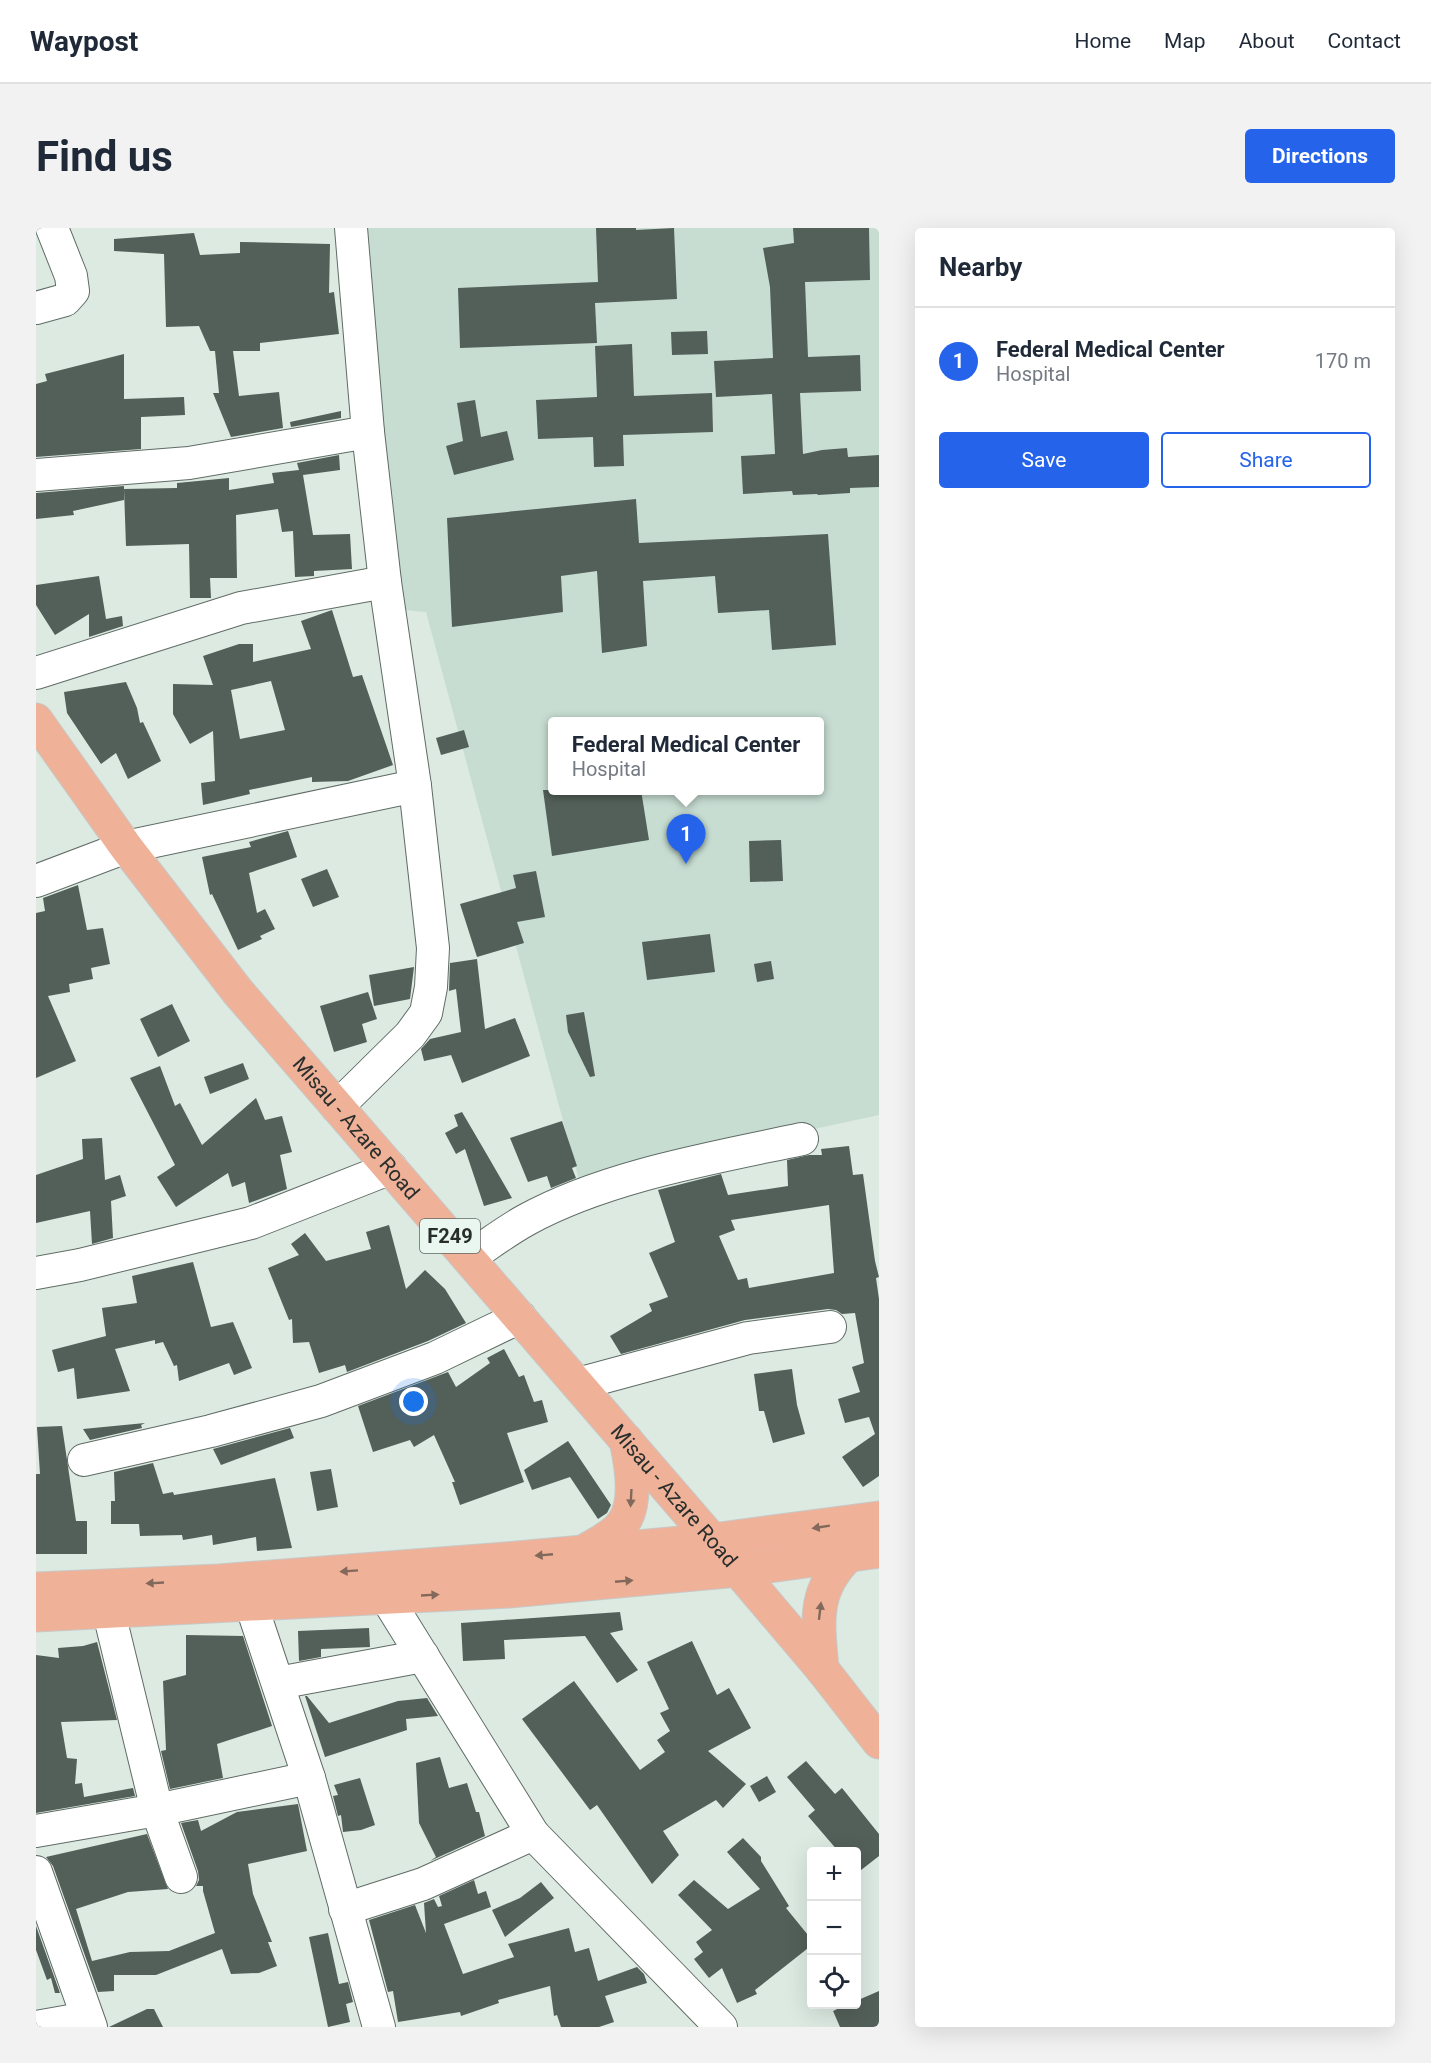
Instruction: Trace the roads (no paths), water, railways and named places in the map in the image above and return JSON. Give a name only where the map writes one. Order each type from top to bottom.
[{"type":"main road","name":"Misau - Azare Road","points":[[36,720],[126,847],[238,992],[713,1540],[822,1669],[879,1742]]},
{"type":"main road","points":[[584,1551],[610,1536],[623,1524],[630,1509],[632,1468],[626,1440]]},
{"type":"main road","points":[[36,1589],[219,1581],[584,1551],[713,1540],[879,1518]]},
{"type":"main road","points":[[36,1615],[509,1592],[738,1570],[864,1554]]},
{"type":"main road","points":[[822,1669],[819,1610],[826,1586],[835,1569],[864,1554]]},
{"type":"street","points":[[36,308],[65,300],[73,291],[71,276],[52,228]]},
{"type":"street","points":[[337,1107],[410,1035],[426,1013],[431,987],[433,948],[415,786],[385,582],[368,432],[351,228]]},
{"type":"street","points":[[36,475],[189,463],[368,432]]},
{"type":"street","points":[[36,673],[241,608],[385,582]]},
{"type":"street","points":[[36,881],[126,847],[415,786]]},
{"type":"street","points":[[468,1258],[527,1220],[598,1189],[691,1163],[802,1138]]},
{"type":"street","points":[[36,1273],[80,1265],[251,1223],[390,1168]]},
{"type":"street","points":[[84,1460],[211,1431],[321,1401],[435,1358],[520,1317]]},
{"type":"street","points":[[578,1384],[748,1338],[830,1327]]},
{"type":"street","points":[[386,1597],[533,1834],[721,2027]]},
{"type":"street","points":[[251,1604],[309,1778],[379,2027]]},
{"type":"street","points":[[109,1613],[157,1810],[181,1877]]},
{"type":"street","points":[[278,1683],[423,1656]]},
{"type":"street","points":[[36,1831],[157,1810],[309,1778]]},
{"type":"street","points":[[345,1909],[423,1884],[533,1834]]},
{"type":"street","points":[[36,1872],[89,2023],[36,2027]]},
{"type":"place","name":"Federal Medical Center","points":[[686,864]]}]
